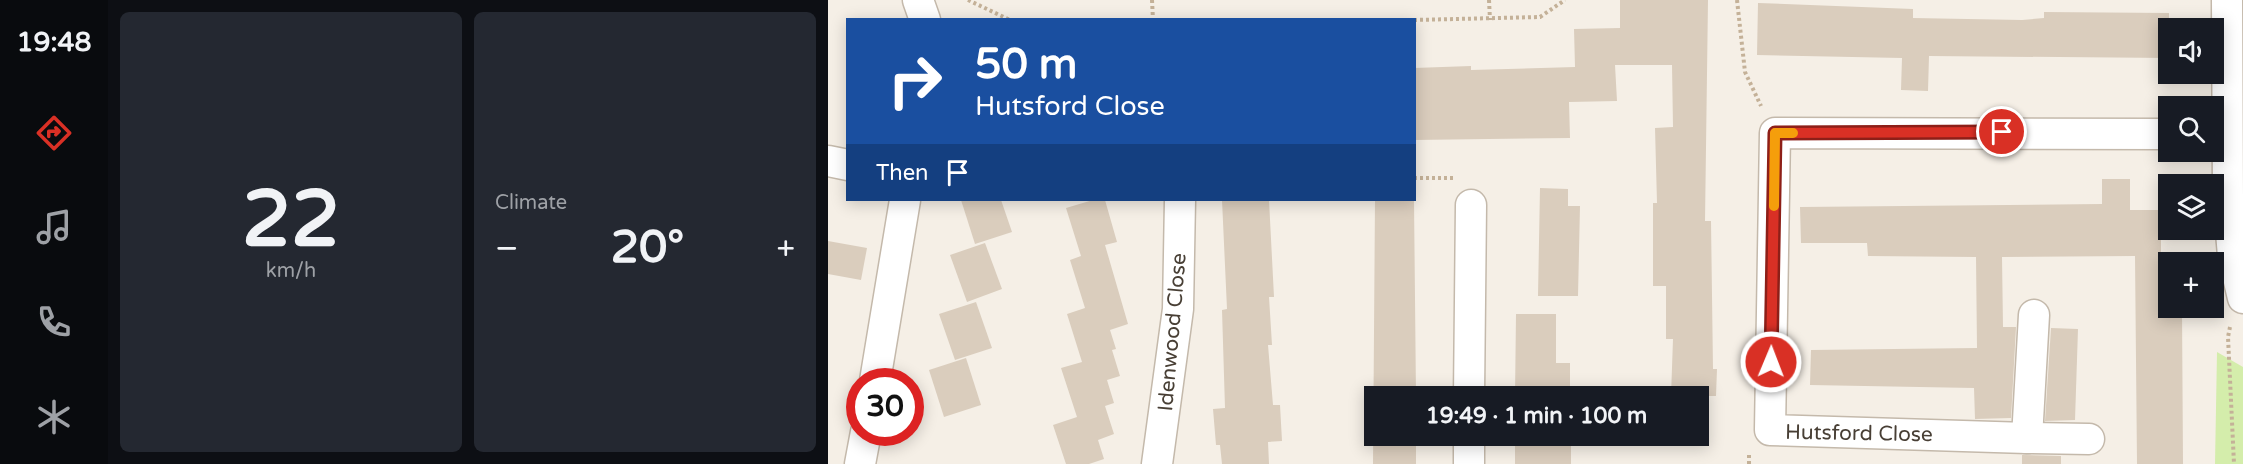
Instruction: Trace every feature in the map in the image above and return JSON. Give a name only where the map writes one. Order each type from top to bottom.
[{"type":"street","points":[[918,0],[923,18]]},
{"type":"street","points":[[2224,110],[2235,40],[2228,0]]},
{"type":"street","points":[[1775,133],[2158,134]]},
{"type":"street","name":"Hutsford Close","points":[[1775,133],[1770,430],[2089,439]]},
{"type":"street","points":[[828,160],[846,164]]},
{"type":"street","points":[[2223,162],[2230,228],[2241,291]]},
{"type":"street","points":[[877,368],[905,201]]},
{"type":"street","name":"Idenwood Close","points":[[1158,464],[1178,309],[1180,201]]},
{"type":"street","points":[[1469,386],[1471,206]]},
{"type":"street","points":[[2027,438],[2034,315]]},
{"type":"street","points":[[860,464],[863,446]]},
{"type":"street","points":[[1469,446],[1469,464]]},
{"type":"path","points":[[968,0],[1006,18]]},
{"type":"path","points":[[1152,0],[1153,18]]},
{"type":"path","points":[[1489,0],[1490,20]]},
{"type":"path","points":[[1416,20],[1540,17],[1565,0]]},
{"type":"path","points":[[1737,0],[1745,72],[1775,133]]},
{"type":"path","points":[[2234,464],[2228,337],[2241,291]]},
{"type":"green space","points":[[2217,352],[2243,367],[2243,464],[2215,464]]},
{"type":"building","points":[[1620,0],[1708,0],[1705,221],[1711,221],[1713,369],[1717,369],[1716,396],[1709,396],[1709,386],[1671,386],[1673,339],[1666,339],[1666,286],[1653,286],[1653,203],[1657,203],[1655,128],[1673,127],[1672,65],[1615,65],[1617,101],[1569,102],[1570,138],[1416,140],[1416,68],[1471,66],[1471,70],[1575,67],[1574,29],[1620,28]]},
{"type":"building","points":[[1758,3],[1913,9],[1913,18],[2022,20],[2044,18],[2044,12],[2169,13],[2169,18],[2158,18],[2158,58],[1929,56],[1928,91],[1901,90],[1902,58],[1757,55]]},
{"type":"building","points":[[2102,179],[2130,179],[2130,210],[2158,210],[2158,240],[2161,240],[2161,252],[2158,252],[2158,318],[2182,318],[2183,464],[2137,464],[2135,256],[2002,257],[2003,327],[2016,327],[2011,418],[1975,419],[1974,388],[1810,385],[1811,350],[1977,348],[1976,257],[1868,256],[1867,243],[1801,243],[1800,207],[2102,204]]},
{"type":"building","points":[[1540,188],[1568,189],[1568,206],[1580,206],[1578,296],[1538,296]]},
{"type":"building","points":[[961,201],[1001,201],[1012,232],[975,244]]},
{"type":"building","points":[[1090,201],[1105,201],[1117,242],[1105,245],[1128,324],[1110,330],[1116,349],[1112,350],[1120,376],[1107,380],[1114,403],[1105,406],[1114,434],[1098,440],[1104,459],[1089,464],[1066,464],[1053,425],[1077,417],[1061,368],[1082,362],[1067,314],[1085,308],[1070,260],[1081,256],[1066,208]]},
{"type":"building","points":[[1222,201],[1269,201],[1274,297],[1269,297],[1272,345],[1268,345],[1273,405],[1280,405],[1282,441],[1268,442],[1269,464],[1222,464],[1220,445],[1216,445],[1213,409],[1225,408],[1222,310],[1227,309]]},
{"type":"building","points":[[1375,201],[1414,201],[1416,386],[1374,386]]},
{"type":"building","points":[[828,241],[867,248],[861,280],[828,274]]},
{"type":"building","points":[[985,243],[1002,289],[967,302],[950,255]]},
{"type":"building","points":[[976,302],[992,348],[955,360],[939,314]]},
{"type":"building","points":[[1516,314],[1556,314],[1556,363],[1570,363],[1570,386],[1515,386]]},
{"type":"building","points":[[2051,328],[2078,329],[2075,420],[2045,421]]},
{"type":"building","points":[[966,358],[981,405],[944,417],[929,370]]},
{"type":"building","points":[[1373,446],[1416,446],[1416,464],[1373,464]]},
{"type":"building","points":[[1515,446],[1571,446],[1571,464],[1515,464]]},
{"type":"building","points":[[2022,455],[2061,456],[2061,464],[2022,464]]},
{"type":"slow traffic","points":[[1774,206],[1775,133],[1793,133]]},
{"type":"route","points":[[1771,362],[1775,133],[2002,132]]}]
